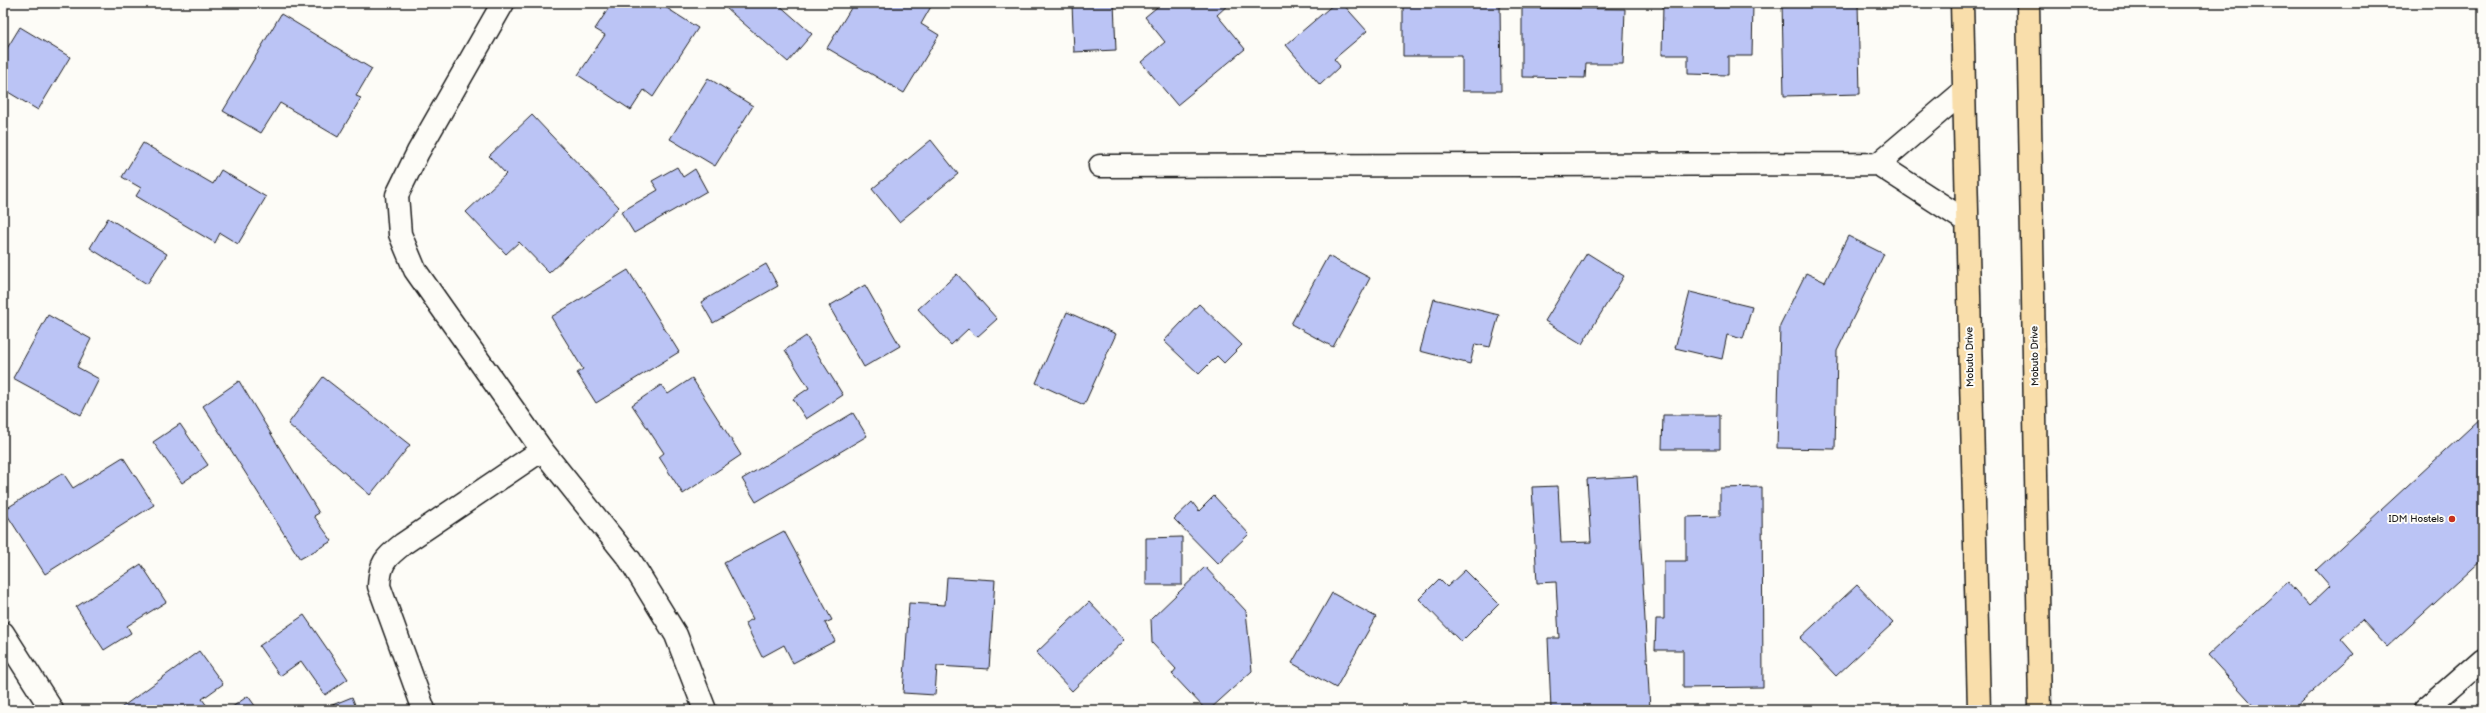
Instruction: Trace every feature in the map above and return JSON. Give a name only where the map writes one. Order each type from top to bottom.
[{"type":"main road","name":"Mobutu Drive","points":[[1962,3],[1966,221],[1979,710]]},
{"type":"main road","name":"Mobuto Drive","points":[[2028,3],[2040,710]]},
{"type":"street","points":[[504,3],[418,152],[397,195],[400,234],[415,270],[542,450],[630,560],[676,635],[705,710]]},
{"type":"street","points":[[1878,164],[1964,91]]},
{"type":"street","points":[[1100,166],[1878,164],[1966,221]]},
{"type":"street","points":[[424,710],[379,586],[379,569],[387,557],[403,544],[542,450]]},
{"type":"street","points":[[3,633],[52,710]]},
{"type":"street","points":[[2425,710],[2483,659]]},
{"type":"building","points":[[612,3],[659,3],[698,28],[653,97],[644,90],[631,110],[578,75],[605,35],[595,29]]},
{"type":"building","points":[[730,3],[777,3],[812,34],[788,62],[726,8]]},
{"type":"building","points":[[854,3],[933,3],[921,24],[939,35],[904,93],[827,48]]},
{"type":"building","points":[[1114,3],[1116,50],[1074,52],[1072,4]]},
{"type":"building","points":[[1162,3],[1230,3],[1217,15],[1245,49],[1177,105],[1141,62],[1165,42],[1145,17]]},
{"type":"building","points":[[1335,3],[1342,3],[1367,31],[1334,59],[1340,66],[1320,85],[1286,45]]},
{"type":"building","points":[[1403,3],[1500,3],[1501,91],[1462,91],[1462,56],[1403,56]]},
{"type":"building","points":[[1663,3],[1753,3],[1752,56],[1728,56],[1728,75],[1688,74],[1688,55],[1662,55]]},
{"type":"building","points":[[1782,3],[1858,3],[1860,94],[1784,96]]},
{"type":"building","points":[[1522,8],[1625,9],[1623,64],[1586,64],[1585,78],[1522,77]]},
{"type":"building","points":[[281,14],[372,69],[356,96],[361,98],[338,137],[280,103],[261,133],[223,111]]},
{"type":"building","points":[[20,27],[70,57],[38,110],[3,89],[3,55]]},
{"type":"building","points":[[708,78],[753,106],[715,166],[670,139]]},
{"type":"building","points":[[532,115],[619,207],[549,273],[519,242],[506,254],[466,212],[506,174],[489,156]]},
{"type":"building","points":[[931,140],[958,174],[899,222],[872,189]]},
{"type":"building","points":[[143,143],[213,184],[221,170],[266,197],[238,244],[220,233],[215,243],[136,196],[141,188],[122,177]]},
{"type":"building","points":[[677,167],[683,177],[695,169],[707,191],[634,233],[621,212],[658,190],[652,181]]},
{"type":"building","points":[[108,218],[167,254],[147,284],[90,248]]},
{"type":"building","points":[[1848,236],[1884,254],[1837,351],[1835,449],[1777,448],[1780,325],[1806,273],[1825,282]]},
{"type":"building","points":[[1587,253],[1624,276],[1582,344],[1545,321]]},
{"type":"building","points":[[1328,256],[1370,278],[1333,347],[1291,324]]},
{"type":"building","points":[[766,264],[778,286],[713,323],[701,302]]},
{"type":"building","points":[[628,270],[679,352],[596,403],[577,373],[583,369],[551,317]]},
{"type":"building","points":[[957,274],[997,319],[977,337],[968,329],[951,345],[918,309]]},
{"type":"building","points":[[865,285],[900,346],[864,367],[829,306]]},
{"type":"building","points":[[1690,292],[1752,307],[1743,339],[1727,335],[1722,359],[1675,348]]},
{"type":"building","points":[[1434,299],[1499,315],[1490,347],[1475,344],[1470,364],[1420,351]]},
{"type":"building","points":[[1199,304],[1242,345],[1224,363],[1217,356],[1199,374],[1164,341]]},
{"type":"building","points":[[1067,312],[1116,334],[1084,405],[1036,383]]},
{"type":"building","points":[[48,315],[91,339],[77,367],[99,379],[81,415],[13,378]]},
{"type":"building","points":[[806,336],[843,395],[806,419],[793,399],[809,388],[785,350]]},
{"type":"building","points":[[323,377],[410,445],[370,495],[288,424]]},
{"type":"building","points":[[692,378],[741,455],[683,494],[659,457],[664,453],[632,405],[661,385],[668,394]]},
{"type":"building","points":[[239,381],[319,513],[314,516],[332,541],[300,559],[203,406]]},
{"type":"building","points":[[853,413],[867,436],[756,502],[742,479]]},
{"type":"building","points":[[1663,415],[1720,415],[1720,449],[1662,449]]},
{"type":"building","points":[[2483,416],[2483,559],[2387,647],[2362,620],[2341,639],[2354,654],[2292,710],[2258,710],[2208,655],[2288,582],[2309,606],[2330,586],[2316,570]]},
{"type":"building","points":[[180,424],[208,465],[182,483],[153,442]]},
{"type":"building","points":[[123,457],[154,505],[45,574],[4,510],[63,473],[73,488]]},
{"type":"building","points":[[1637,476],[1650,710],[1551,710],[1548,638],[1559,638],[1556,582],[1537,583],[1532,487],[1558,486],[1561,543],[1591,542],[1587,479]]},
{"type":"building","points":[[1762,487],[1763,687],[1683,688],[1683,650],[1655,650],[1656,619],[1664,619],[1664,561],[1686,561],[1686,517],[1720,516],[1720,488]]},
{"type":"building","points":[[1214,496],[1249,534],[1218,564],[1174,519],[1192,502],[1199,511]]},
{"type":"building","points":[[784,531],[832,620],[825,623],[835,641],[793,663],[784,645],[762,657],[745,623],[753,619],[724,563]]},
{"type":"building","points":[[1182,537],[1182,585],[1146,585],[1146,538]]},
{"type":"building","points":[[141,564],[166,602],[127,626],[131,633],[104,650],[76,607]]},
{"type":"building","points":[[1205,567],[1246,611],[1252,671],[1209,710],[1206,710],[1172,674],[1176,669],[1152,643],[1151,619]]},
{"type":"building","points":[[1465,570],[1499,604],[1461,642],[1419,599],[1439,579],[1447,587]]},
{"type":"building","points":[[947,577],[995,580],[989,669],[937,666],[935,695],[903,693],[909,603],[945,605]]},
{"type":"building","points":[[1857,585],[1893,623],[1836,676],[1800,638]]},
{"type":"building","points":[[1332,593],[1376,617],[1336,688],[1292,663]]},
{"type":"building","points":[[1089,602],[1125,640],[1072,691],[1036,653]]},
{"type":"building","points":[[304,615],[348,679],[325,695],[301,661],[280,676],[259,646]]},
{"type":"building","points":[[199,651],[223,684],[202,699],[210,710],[118,710]]},
{"type":"building","points":[[248,696],[258,710],[228,710]]},
{"type":"building","points":[[352,697],[357,710],[320,710]]},
{"type":"place","name":"IDM Hostels","points":[[2452,519]]}]
